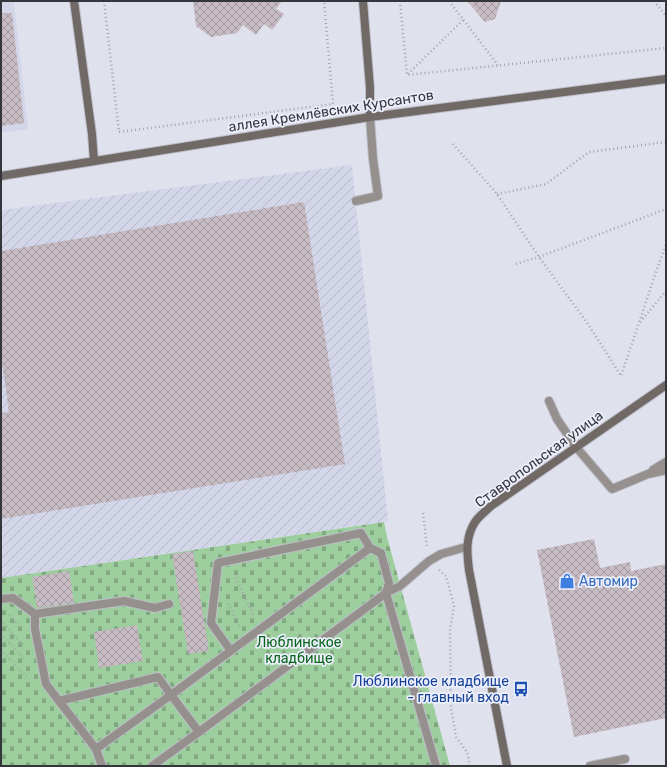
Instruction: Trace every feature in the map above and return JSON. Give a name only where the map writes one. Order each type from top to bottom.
[{"type":"street","points":[[74,1],[92,134],[94,161]]},
{"type":"street","points":[[363,1],[370,88],[370,116]]},
{"type":"street","name":"аллея Кремлёвских Курсантов","points":[[1,176],[370,116],[666,79]]},
{"type":"street","name":"Ставропольская улица","points":[[506,766],[469,570],[466,547],[468,538],[475,522],[491,506],[666,385]]},
{"type":"lane","points":[[356,201],[378,196],[373,159],[370,116]]},
{"type":"lane","points":[[549,401],[557,419],[576,447],[612,489],[648,474],[666,470]]},
{"type":"lane","points":[[648,474],[666,462]]},
{"type":"lane","points":[[231,651],[211,623],[218,563],[361,533],[370,548],[381,553],[389,582],[386,593],[436,766]]},
{"type":"lane","points":[[152,766],[386,593],[400,586],[429,561],[440,554],[466,547]]},
{"type":"lane","points":[[96,749],[247,640],[370,548]]},
{"type":"lane","points":[[1,598],[13,598],[35,614],[124,601],[155,608],[169,604]]},
{"type":"lane","points":[[35,614],[35,629],[46,684],[96,749],[102,766]]},
{"type":"lane","points":[[59,701],[158,677],[199,732]]},
{"type":"lane","points":[[590,766],[625,759]]},
{"type":"path","points":[[104,1],[119,132],[333,104],[324,1]]},
{"type":"path","points":[[400,1],[407,75]]},
{"type":"path","points":[[449,1],[498,65]]},
{"type":"path","points":[[654,1],[666,16]]},
{"type":"path","points":[[407,75],[463,20]]},
{"type":"path","points":[[407,75],[666,48]]},
{"type":"path","points":[[497,194],[546,184],[589,152],[666,142]]},
{"type":"path","points":[[452,144],[497,194],[539,257],[588,324],[621,376],[666,244]]},
{"type":"path","points":[[516,264],[539,257],[666,209]]},
{"type":"path","points":[[638,324],[666,291]]},
{"type":"path","points":[[423,513],[429,561],[446,576],[454,606],[450,629],[451,707],[456,737],[467,752],[470,766]]},
{"type":"path","points":[[227,561],[260,630]]},
{"type":"path","points":[[216,581],[247,640]]},
{"type":"path","points":[[1,620],[31,653],[40,654]]},
{"type":"path","points":[[1,634],[34,669],[43,670]]},
{"type":"path","points":[[1,650],[35,684],[46,684]]},
{"type":"shaded area","points":[[1,1],[14,1],[28,129],[1,133]]},
{"type":"shaded area","points":[[352,165],[388,521],[1,578],[1,210]]},
{"type":"green space","name":"Люблинское кладбище","points":[[384,522],[450,766],[1,766],[1,578]]},
{"type":"building","points":[[193,1],[282,1],[276,9],[284,14],[272,30],[264,24],[256,35],[243,25],[237,33],[211,37],[196,26]]},
{"type":"building","points":[[467,1],[501,1],[495,19],[485,22]]},
{"type":"building","points":[[1,13],[12,13],[24,123],[1,126]]},
{"type":"building","points":[[304,202],[345,464],[1,519],[1,413],[9,412],[1,355],[1,251]]},
{"type":"building","points":[[594,539],[600,568],[630,562],[631,571],[666,564],[666,718],[574,737],[537,550]]},
{"type":"building","points":[[193,551],[209,651],[188,654],[172,554]]},
{"type":"building","points":[[69,571],[74,603],[37,608],[32,577]]},
{"type":"building","points":[[137,625],[143,661],[99,668],[94,632]]},
{"type":"place","name":"Автомир","points":[[567,581]]},
{"type":"place","name":"Люблинское кладбище - главный вход","points":[[521,689]]}]
